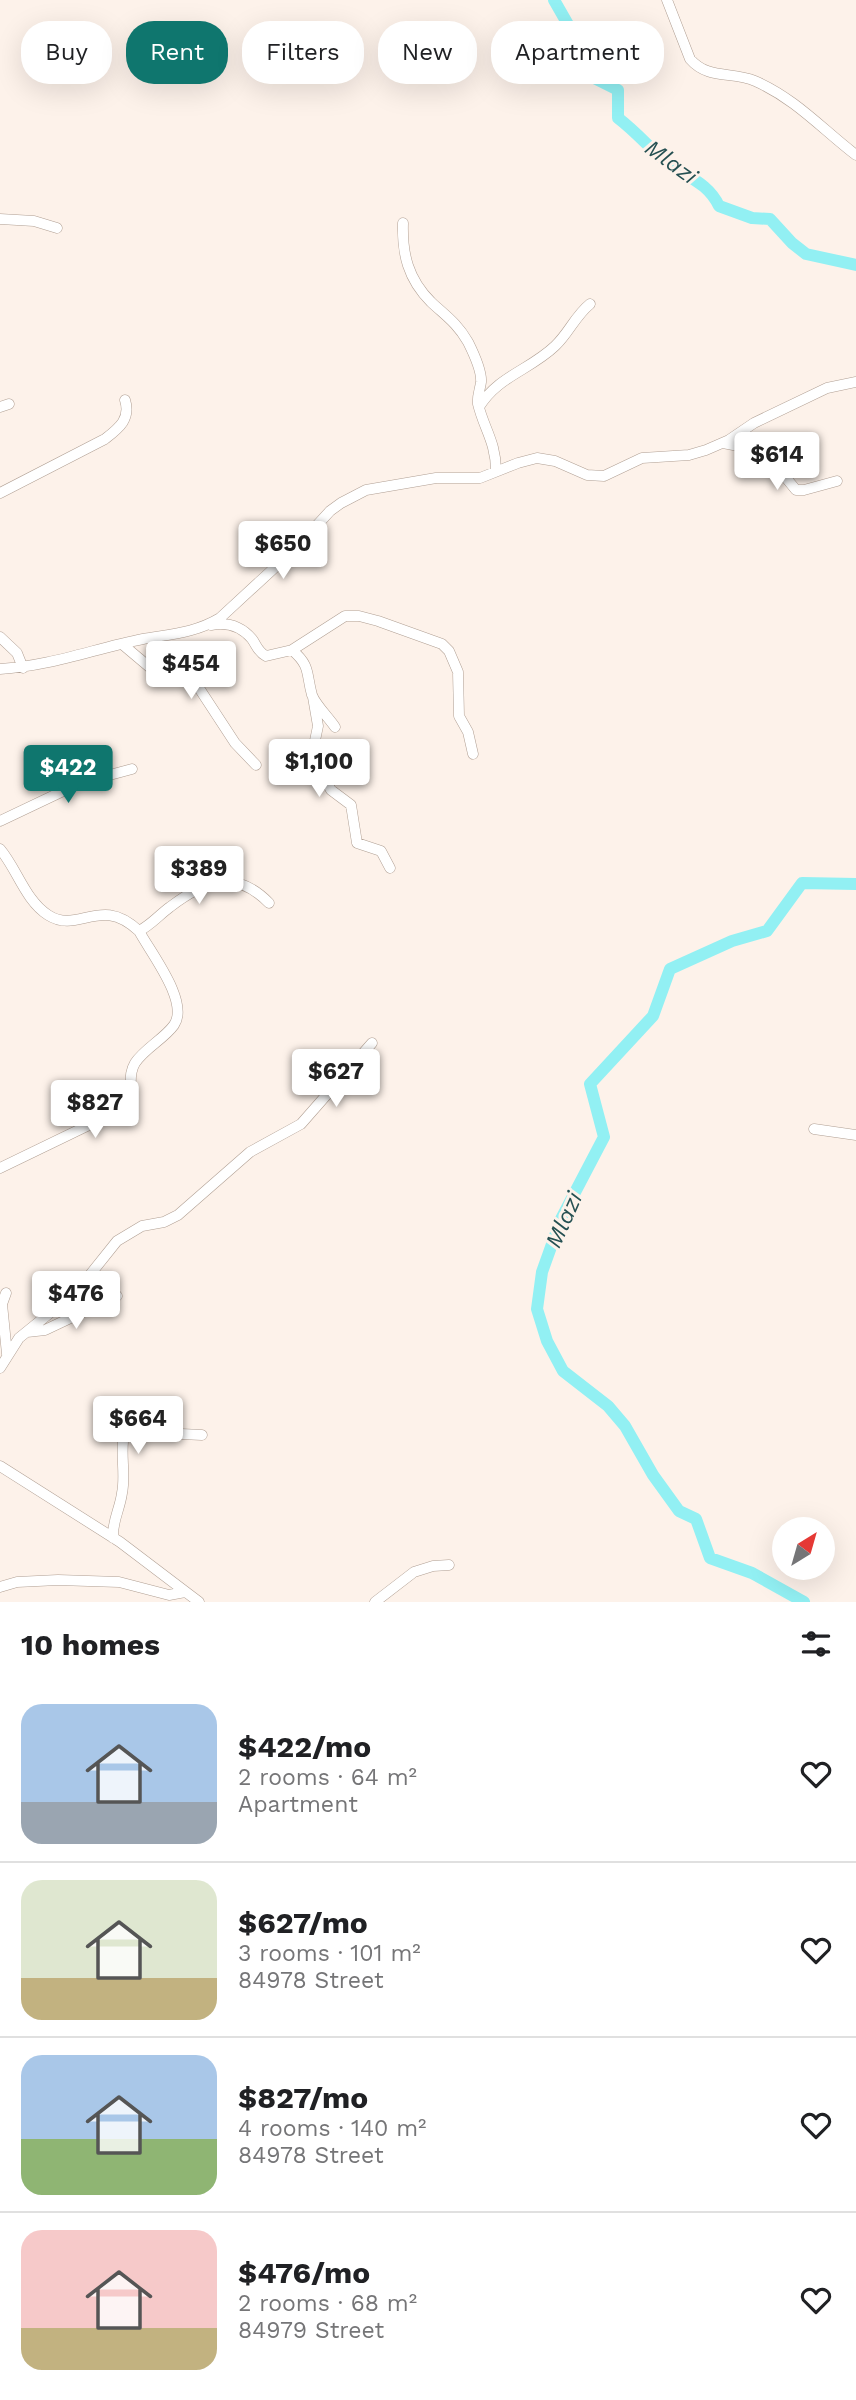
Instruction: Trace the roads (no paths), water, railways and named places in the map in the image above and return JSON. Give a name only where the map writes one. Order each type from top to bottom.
[{"type":"street","points":[[667,0],[681,39],[696,66],[710,74],[744,77],[778,93],[810,114],[856,155]]},
{"type":"street","points":[[0,219],[34,221],[57,229]]},
{"type":"street","points":[[403,223],[402,247],[410,272],[430,301],[453,320],[469,344],[481,376],[479,407],[493,443],[496,471]]},
{"type":"street","points":[[479,407],[490,390],[530,366],[555,346],[578,314],[590,304]]},
{"type":"street","points":[[207,626],[220,618],[297,547],[330,511],[366,490],[436,478],[480,478],[537,458],[548,459],[581,473],[598,476],[615,472],[642,458],[696,454],[723,443],[754,424],[827,388],[856,382]]},
{"type":"street","points":[[0,493],[105,439],[126,419],[125,400]]},
{"type":"street","points":[[723,443],[754,449],[768,456],[796,490],[837,481]]},
{"type":"street","points":[[0,668],[42,665],[122,644],[227,624],[246,633],[266,656],[292,650],[345,616],[359,617],[442,644],[449,652],[458,672],[458,716],[468,732],[473,754]]},
{"type":"street","points":[[0,637],[17,653],[23,668]]},
{"type":"street","points":[[122,644],[160,676],[191,683],[199,688],[235,743],[256,765]]},
{"type":"street","points":[[292,650],[309,673],[318,720],[312,754],[316,766],[335,794],[351,805],[357,842],[360,846],[381,851],[390,868]]},
{"type":"street","points":[[313,697],[335,727]]},
{"type":"street","points":[[0,821],[80,783],[132,769]]},
{"type":"street","points":[[0,849],[35,904],[46,914],[68,921],[100,915],[117,916],[139,931],[174,992],[178,1005],[174,1026],[136,1063],[131,1073],[130,1099],[122,1109],[0,1168]]},
{"type":"street","points":[[139,931],[170,906],[208,883],[228,882],[247,886],[269,903]]},
{"type":"street","points":[[0,1368],[19,1338],[77,1291],[117,1241],[142,1226],[164,1222],[178,1215],[250,1152],[301,1124],[372,1043]]},
{"type":"street","points":[[814,1129],[856,1135]]},
{"type":"street","points":[[5,1293],[2,1304],[7,1354]]},
{"type":"street","points":[[27,1332],[45,1330],[117,1296]]},
{"type":"street","points":[[113,1538],[114,1522],[123,1490],[123,1445],[130,1421],[137,1418],[161,1433],[202,1435]]},
{"type":"street","points":[[0,1466],[113,1538],[199,1602]]},
{"type":"street","points":[[375,1602],[414,1572],[433,1566],[449,1565]]},
{"type":"street","points":[[0,1587],[17,1582],[48,1580],[119,1582],[169,1595],[185,1592]]},
{"type":"waterway","name":"Mlazi","points":[[554,0],[570,28],[599,53],[592,77],[618,90],[618,118],[664,160],[702,185],[719,206],[752,218],[770,219],[806,254],[856,265]]},
{"type":"waterway","name":"Mlazi","points":[[804,1602],[752,1573],[710,1558],[696,1519],[679,1511],[653,1475],[625,1426],[608,1406],[563,1371],[547,1341],[537,1309],[542,1272],[561,1219],[604,1137],[590,1084],[653,1016],[670,969],[732,941],[767,931],[802,883],[856,884]]}]
